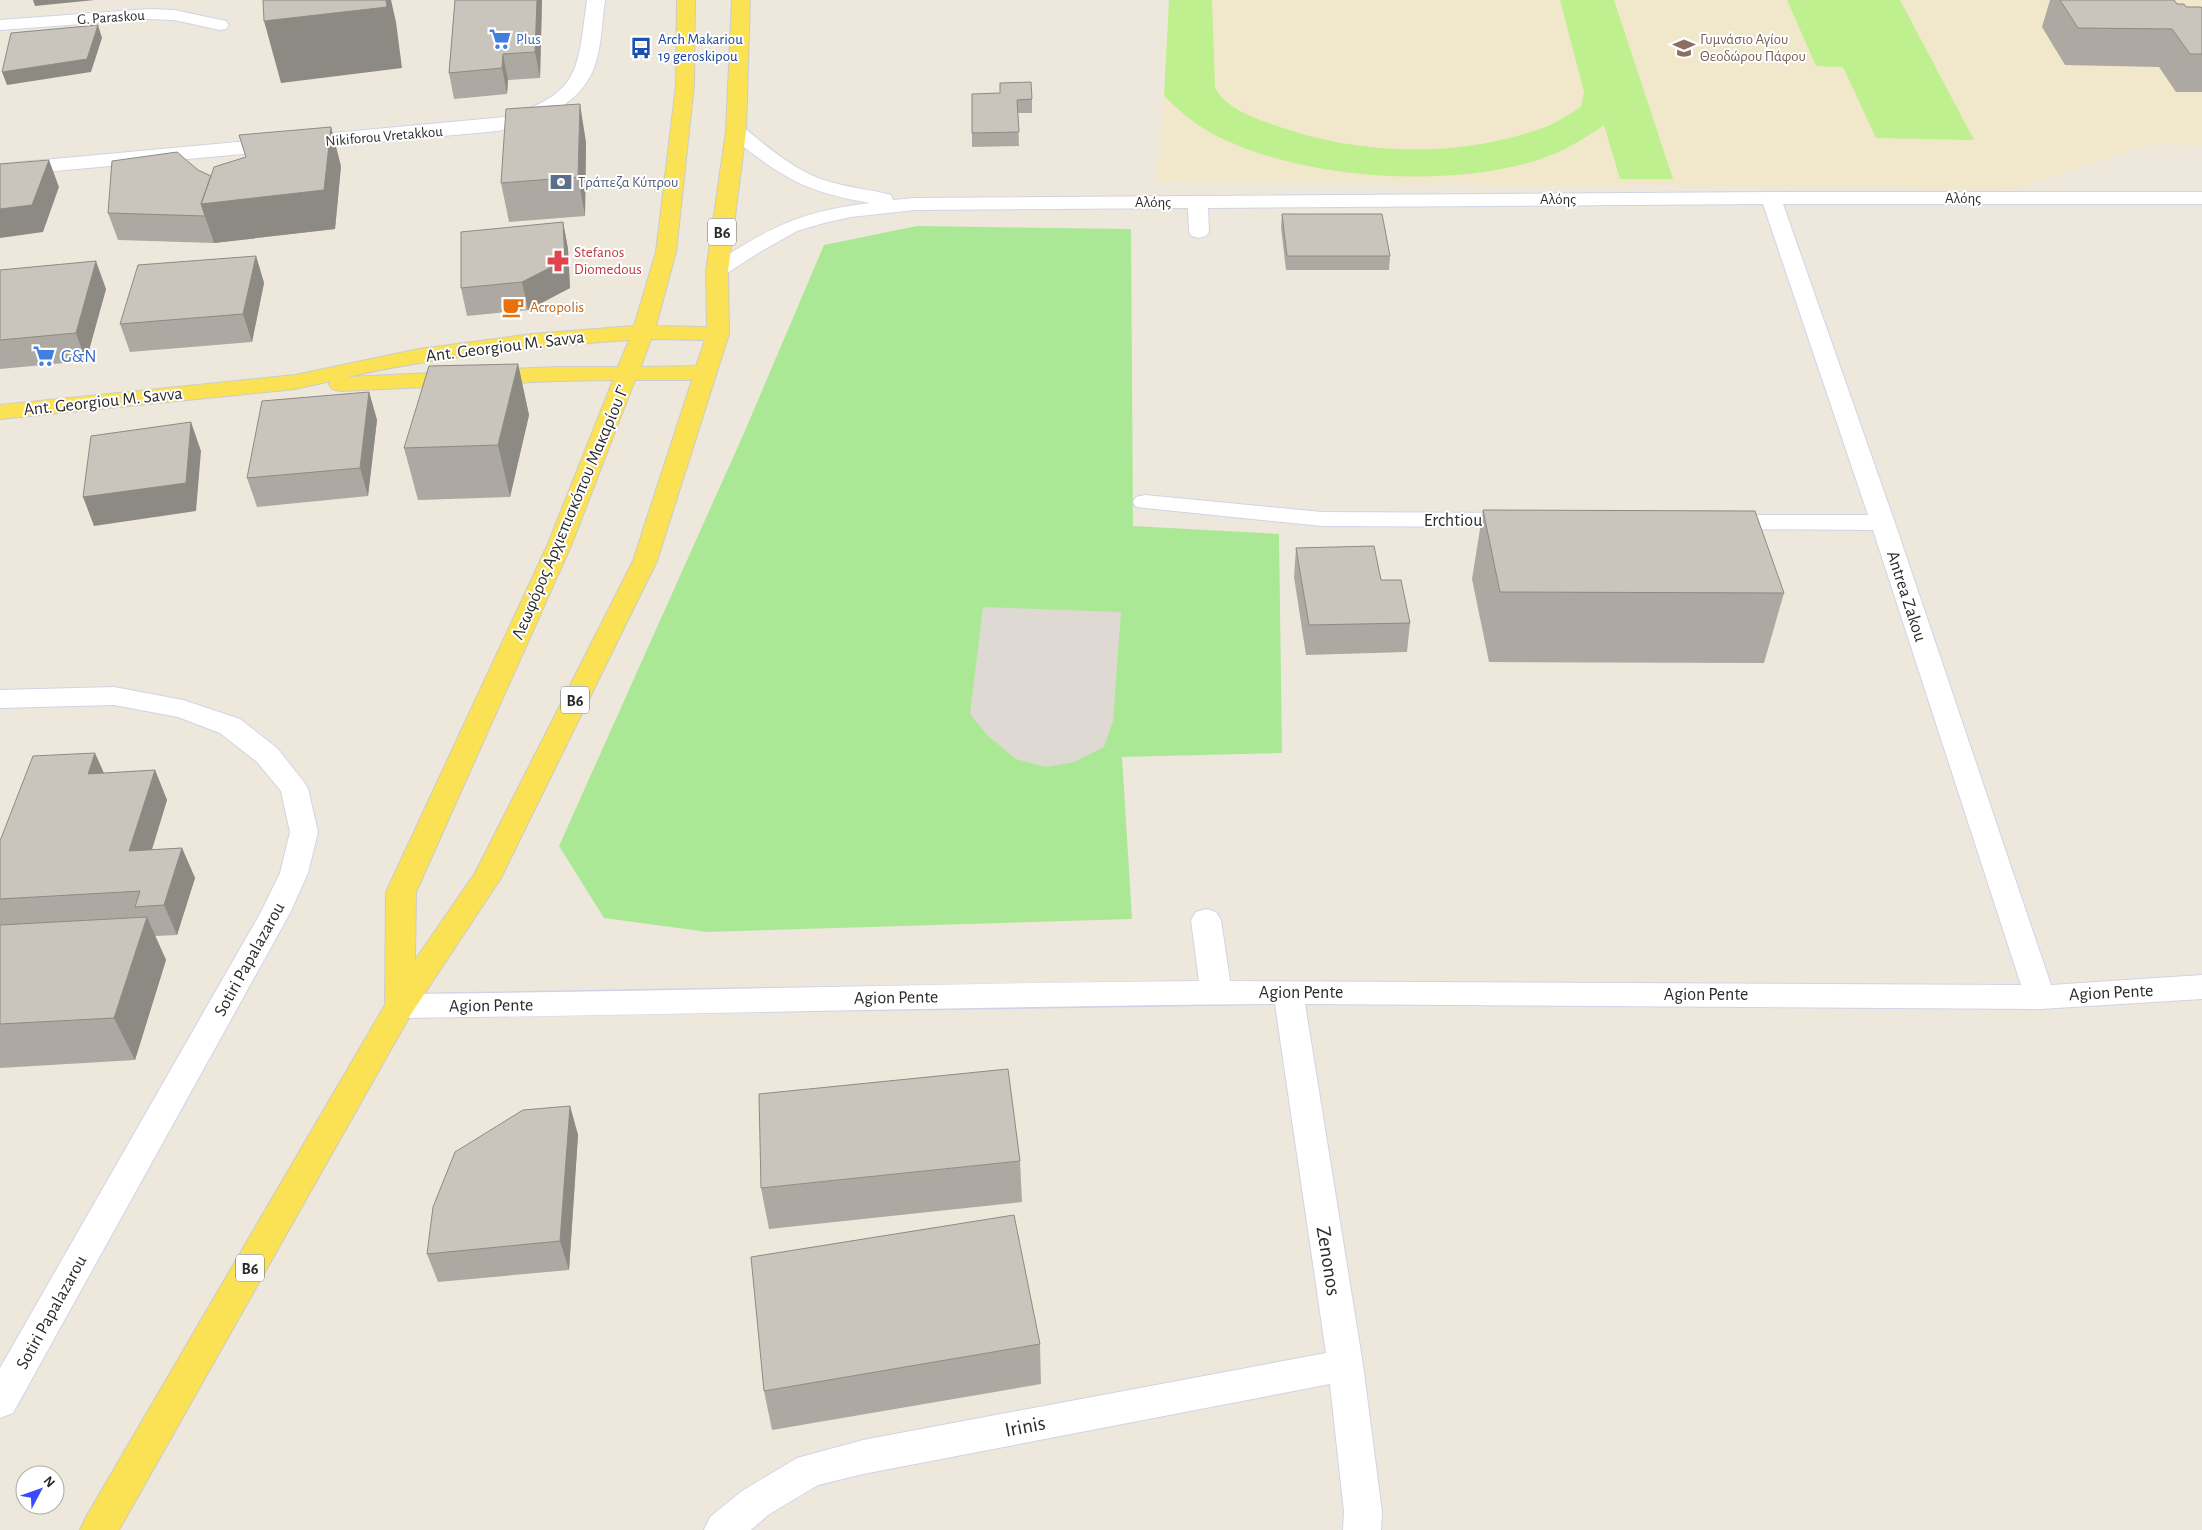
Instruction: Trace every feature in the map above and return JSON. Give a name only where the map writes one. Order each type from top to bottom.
[{"type":"main road","name":"Λεωφόρος Αρχιεπισκόπου Μακαρίου Γ'","points":[[400,1006],[401,892],[559,546],[642,332],[666,252],[685,85],[686,0]]},
{"type":"main road","name":"Λεωφόρος Αρχιεπισκόπου Μακαρίου Γ'","points":[[99,1530],[400,1006],[487,878],[645,561],[718,334],[717,271],[736,131],[741,0]]},
{"type":"main road","name":"Ant. Georgiou M. Savva","points":[[0,412],[295,382],[419,356],[543,340],[642,332],[718,334]]},
{"type":"main road","name":"Ant. Georgiou M. Savva","points":[[295,382],[354,384],[500,376],[706,373]]},
{"type":"street","name":"Nikiforou Vretakkou","points":[[0,170],[479,127],[526,117],[556,104],[571,93],[586,65],[596,0]]},
{"type":"street","name":"G. Paraskou","points":[[0,25],[149,14],[174,15],[220,25]]},
{"type":"street","name":"Αλόης","points":[[736,131],[786,170],[813,183],[849,194],[915,204]]},
{"type":"street","name":"Αλόης","points":[[717,271],[749,248],[799,224],[847,212],[915,204],[1771,198],[2202,198]]},
{"type":"street","name":"Antrea Zakou","points":[[1771,198],[1883,523],[2040,996]]},
{"type":"street","points":[[1198,202],[1198,232]]},
{"type":"street","name":"Erchtiou","points":[[1145,502],[1322,519],[1538,520]]},
{"type":"street","points":[[1696,522],[1883,523]]},
{"type":"street","name":"Sotiri Papalazarou","points":[[0,699],[114,696],[183,708],[230,726],[267,755],[294,789],[304,832],[294,874],[275,913],[0,1402]]},
{"type":"street","points":[[1206,920],[1216,992]]},
{"type":"street","name":"Agion Pente","points":[[400,1006],[619,1004],[1023,994],[1216,992],[2040,996],[2202,987]]},
{"type":"street","name":"Zenonos","points":[[1288,992],[1345,1365],[1363,1512],[1362,1530]]},
{"type":"street","name":"Irinis","points":[[723,1530],[755,1503],[810,1470],[863,1457],[1345,1365]]},
{"type":"shaded area","name":"Γυμνάσιο Αγίου Θεοδώρου Πάφου","points":[[1169,0],[2202,0],[2202,145],[2152,144],[2017,189],[1156,182],[1164,96]]},
{"type":"shaded area","points":[[983,607],[1121,612],[1113,721],[1104,747],[1074,762],[1045,767],[1016,759],[988,736],[970,714]]},
{"type":"green space","points":[[1169,0],[1212,0],[1215,88],[1225,101],[1232,106],[1255,118],[1304,135],[1374,147],[1410,149],[1481,144],[1515,137],[1548,126],[1581,107],[1584,92],[1560,0],[1614,0],[1673,179],[1620,179],[1604,125],[1574,144],[1541,159],[1504,168],[1463,174],[1420,176],[1376,175],[1332,170],[1289,162],[1250,150],[1201,127],[1164,96]]},
{"type":"green space","points":[[1787,0],[1900,0],[1974,140],[1876,138],[1843,67],[1816,66]]},
{"type":"green space","points":[[917,226],[1131,229],[1133,526],[1279,534],[1282,753],[1122,757],[1132,919],[708,932],[604,918],[559,846],[744,433],[824,245]]},
{"type":"building","points":[[263,0],[386,0],[387,7],[264,21]]},
{"type":"building","name":"Plus","points":[[455,0],[537,0],[535,52],[503,54],[502,68],[449,73]]},
{"type":"building","points":[[2060,0],[2174,0],[2177,4],[2184,4],[2186,7],[2201,7],[2202,54],[2190,54],[2172,29],[2078,28]]},
{"type":"building","points":[[98,25],[87,59],[2,72],[11,33]]},
{"type":"building","points":[[1031,82],[1032,99],[1017,100],[1019,132],[972,133],[972,94],[1000,93],[1000,83]]},
{"type":"building","points":[[580,104],[578,177],[501,183],[506,109]]},
{"type":"building","points":[[331,127],[324,190],[201,204],[214,167],[246,157],[239,135]]},
{"type":"building","points":[[177,152],[198,170],[211,176],[201,204],[205,216],[108,213],[112,161]]},
{"type":"building","points":[[49,160],[32,205],[0,209],[0,164]]},
{"type":"building","points":[[1282,214],[1382,214],[1390,256],[1287,256]]},
{"type":"building","points":[[563,222],[565,260],[522,282],[461,288],[461,232]]},
{"type":"building","points":[[256,256],[243,314],[120,324],[138,265]]},
{"type":"building","points":[[96,261],[76,333],[0,340],[0,270]]},
{"type":"building","points":[[518,364],[498,445],[404,448],[429,366]]},
{"type":"building","points":[[369,392],[360,468],[247,478],[262,401]]},
{"type":"building","points":[[191,422],[186,483],[83,497],[91,436]]},
{"type":"building","points":[[1483,510],[1755,511],[1784,593],[1500,592]]},
{"type":"building","points":[[1374,546],[1381,580],[1401,580],[1410,623],[1309,625],[1296,548]]},
{"type":"building","points":[[95,753],[88,774],[155,770],[129,851],[182,848],[164,905],[135,907],[140,891],[0,899],[0,841],[33,756]]},
{"type":"building","points":[[147,917],[114,1018],[0,1024],[0,925]]},
{"type":"building","points":[[1008,1069],[1020,1161],[761,1188],[759,1094]]},
{"type":"building","points":[[570,1106],[560,1241],[427,1254],[433,1207],[455,1152],[523,1110]]},
{"type":"building","points":[[1014,1215],[1040,1344],[764,1391],[751,1257]]},
{"type":"place","name":"Plus","points":[[500,39]]},
{"type":"place","name":"Arch Makariou 19 geroskipou","points":[[641,48]]},
{"type":"place","name":"Γυμνάσιο Αγίου Θεοδώρου Πάφου","points":[[1684,48]]},
{"type":"place","name":"Τράπεζα Κύπρου","points":[[561,182]]},
{"type":"place","name":"Stefanos Diomedous","points":[[558,261]]},
{"type":"place","name":"Acropolis","points":[[513,307]]},
{"type":"place","name":"G&N","points":[[44,356]]}]
